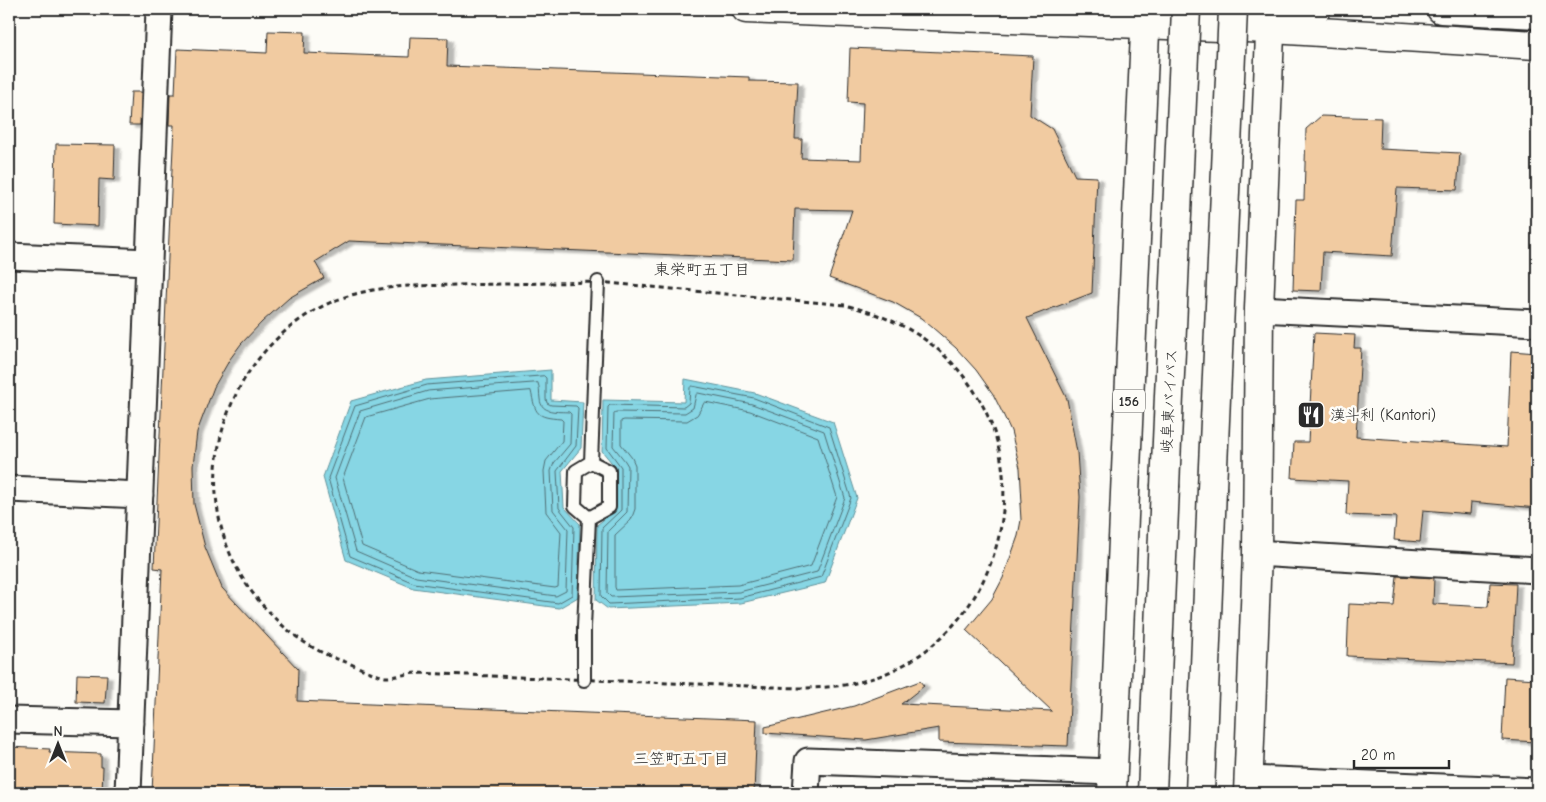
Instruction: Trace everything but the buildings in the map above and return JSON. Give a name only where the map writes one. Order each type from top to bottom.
[{"type":"main road","points":[[746,9],[1271,19],[1537,45]]},
{"type":"main road","name":"岐阜東バイパス","points":[[1152,793],[1186,9]]},
{"type":"main road","points":[[1200,793],[1233,9]]},
{"type":"main road","points":[[1271,19],[1316,9]]},
{"type":"main road","points":[[1441,9],[1537,14]]},
{"type":"main road","name":"156","points":[[1113,783],[1146,17]]},
{"type":"main road","points":[[1248,786],[1257,553],[1260,310],[1271,19]]},
{"type":"street","points":[[128,793],[159,9]]},
{"type":"street","points":[[9,256],[149,262]]},
{"type":"street","points":[[1260,310],[1537,323]]},
{"type":"street","points":[[9,489],[140,495]]},
{"type":"street","points":[[1257,553],[1537,570]]},
{"type":"street","points":[[9,720],[131,723]]},
{"type":"street","points":[[806,793],[808,761],[1113,783]]},
{"type":"street","points":[[1248,786],[1537,791]]},
{"type":"lane","points":[[591,462],[598,282]]},
{"type":"lane","points":[[589,518],[575,506],[576,471],[591,462]]},
{"type":"lane","points":[[589,518],[609,507],[609,471],[591,462]]},
{"type":"lane","points":[[584,680],[584,627],[589,518]]},
{"type":"path","points":[[598,282],[845,305],[874,313],[901,325],[926,340],[968,382],[983,408],[994,435],[1002,464],[1004,494],[1002,522],[996,550],[986,578],[972,602],[954,625],[933,645],[909,662],[883,674],[856,683],[827,688],[584,680],[416,673],[385,677],[329,656],[303,642],[279,623],[259,602],[242,578],[233,560],[220,522],[216,493],[216,464],[220,436],[242,382],[258,359],[278,338],[300,320],[325,305],[352,295],[381,288],[598,282]]},
{"type":"water","points":[[551,370],[551,400],[583,402],[581,448],[562,471],[564,507],[580,524],[578,597],[559,608],[413,588],[346,560],[323,477],[351,401],[426,380]]},
{"type":"water","points":[[685,379],[755,393],[833,422],[857,498],[825,583],[741,603],[608,609],[596,600],[597,525],[616,509],[616,468],[602,451],[603,400],[684,402]]},
{"type":"place","name":"漢斗利 (Kantori)","points":[[1311,415]]},
{"type":"district","name":"東栄町五丁目","points":[[702,270]]},
{"type":"district","name":"三笠町五丁目","points":[[681,759]]}]
